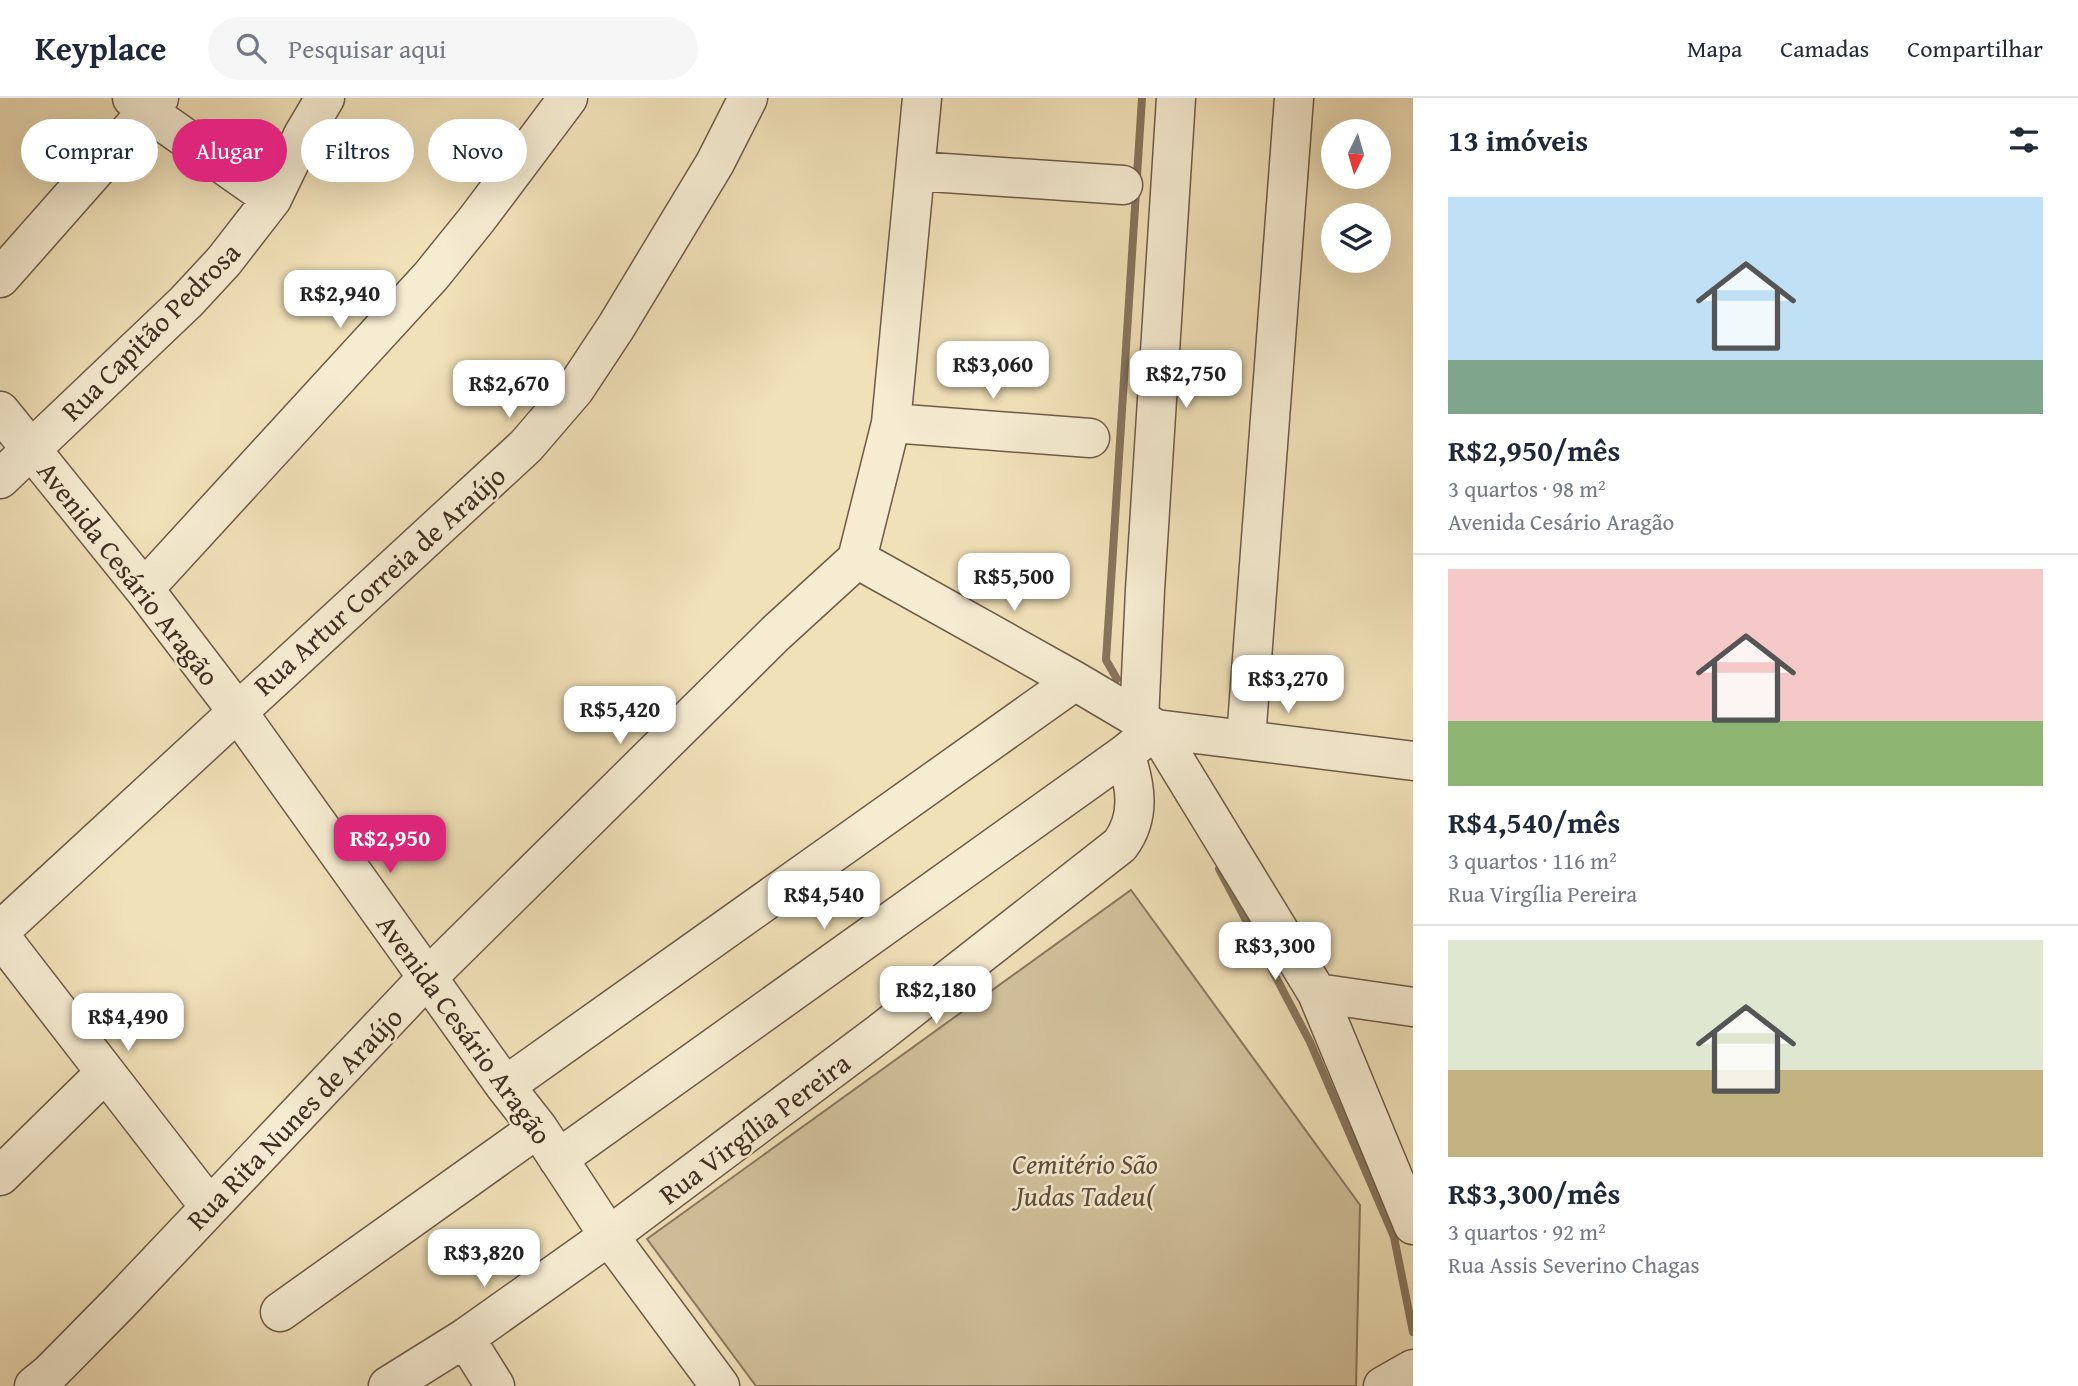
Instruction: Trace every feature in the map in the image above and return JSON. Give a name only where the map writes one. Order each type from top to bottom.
[{"type":"street","name":"Rua Capitão Pedrosa","points":[[0,479],[186,302],[224,261],[272,199],[303,135],[325,98]]},
{"type":"street","points":[[144,589],[431,276],[568,98]]},
{"type":"street","name":"Rua Artur Correia de Araújo","points":[[0,934],[237,711],[526,446],[575,389],[616,327],[715,163],[748,98]]},
{"type":"street","points":[[922,98],[891,422],[857,559],[1075,681],[1140,734],[1317,993],[1413,1225]]},
{"type":"street","name":"Rua Virgília Pereira","points":[[388,1386],[465,1338],[609,1237],[880,1033],[1121,845],[1129,833],[1134,818],[1133,787],[1140,734],[1145,590],[1176,98]]},
{"type":"street","points":[[1246,740],[1294,98]]},
{"type":"street","points":[[0,278],[146,102],[272,199]]},
{"type":"street","points":[[915,171],[1123,185]]},
{"type":"street","name":"Avenida Cesário Aragão","points":[[0,411],[144,589],[237,711],[427,978],[538,1128],[609,1237],[720,1386]]},
{"type":"street","points":[[891,422],[1090,438]]},
{"type":"street","name":"Rua Rita Nunes de Araújo","points":[[34,1386],[120,1303],[427,978],[776,633],[857,559]]},
{"type":"street","points":[[505,1086],[1075,681]]},
{"type":"street","points":[[558,1159],[1140,734],[1246,740],[1413,761]]},
{"type":"street","points":[[0,934],[209,1206]]},
{"type":"street","points":[[1317,993],[1413,1007]]},
{"type":"street","points":[[0,1176],[105,1073]]},
{"type":"street","points":[[280,1312],[538,1128]]},
{"type":"street","points":[[465,1338],[495,1386]]},
{"type":"street","points":[[1383,1386],[1413,1369]]},
{"type":"green space","name":"Cemitério São Judas Tadeu(","points":[[1131,890],[1360,1205],[1356,1386],[756,1386],[647,1239]]},
{"type":"waterway","points":[[1117,679],[1106,660],[1142,98]]},
{"type":"waterway","points":[[1219,869],[1310,1042],[1394,1237],[1413,1332]]}]
